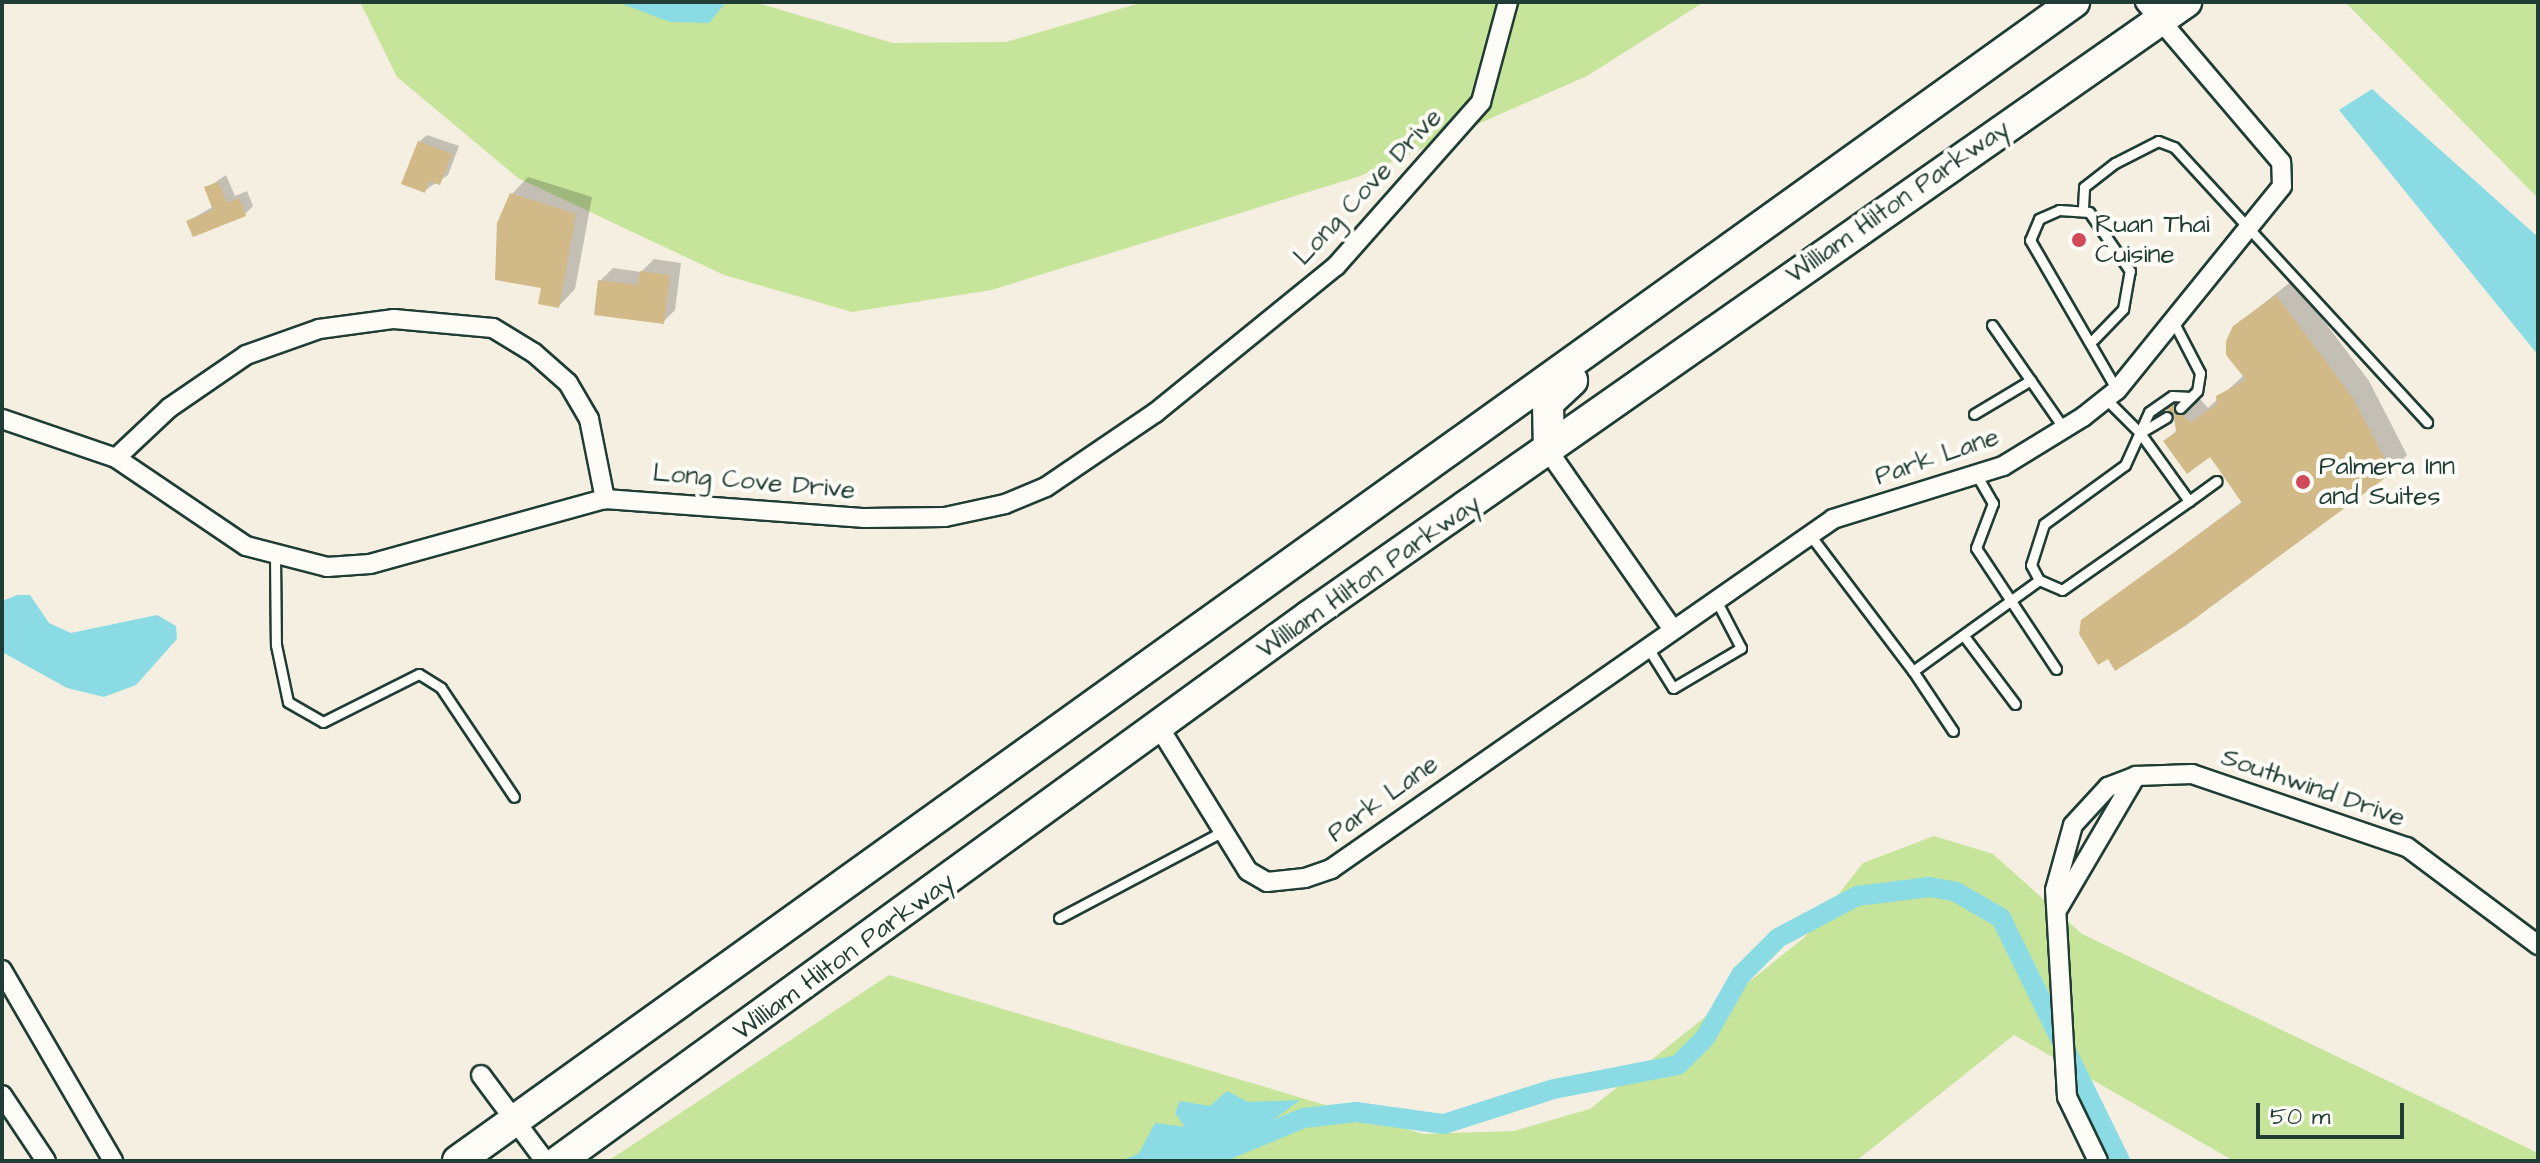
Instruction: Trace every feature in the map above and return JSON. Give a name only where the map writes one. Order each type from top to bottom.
[{"type":"highway","name":"William Hilton Parkway","points":[[458,1161],[1660,302],[2074,2]]},
{"type":"highway","name":"William Hilton Parkway","points":[[559,1161],[1159,727],[1549,452],[2154,8],[2186,2]]},
{"type":"highway","points":[[1549,452],[1548,403],[1660,302]]},
{"type":"street","name":"Long Cove Drive","points":[[2,419],[116,458],[198,517],[275,556],[327,567],[370,564],[605,499],[779,515],[945,517],[1046,487],[1155,413],[1336,266],[1481,102],[1508,2]]},
{"type":"street","name":"Park Lane","points":[[1159,727],[1248,871],[1267,882],[1299,884],[1331,869],[1671,627],[1833,519],[1976,474],[2065,430],[2112,394],[2170,316],[2282,186],[2281,162],[2154,8]]},
{"type":"street","points":[[116,458],[169,408],[246,355],[319,329],[394,319],[493,328],[568,383],[589,419],[605,499]]},
{"type":"street","points":[[1549,452],[1671,627]]},
{"type":"street","name":"Southwind Drive","points":[[2098,1161],[2067,1097],[2059,907],[2055,890],[2080,813],[2101,792],[2136,776],[2192,774],[2407,847],[2538,945]]},
{"type":"street","points":[[2059,907],[2136,776]]},
{"type":"street","points":[[2,970],[113,1161]]},
{"type":"street","points":[[481,1075],[545,1161]]},
{"type":"street","points":[[2,1095],[46,1161]]},
{"type":"lane","points":[[2094,339],[2123,309],[2132,285],[2130,271],[2083,208],[2084,187],[2158,141],[2174,147],[2248,224],[2427,422]]},
{"type":"lane","points":[[2083,208],[2039,219],[2030,240],[2094,339],[2112,394],[2189,501]]},
{"type":"lane","points":[[2170,316],[2192,345],[2200,373],[2191,397],[2180,408]]},
{"type":"lane","points":[[1992,325],[2065,430]]},
{"type":"lane","points":[[1974,414],[2031,380]]},
{"type":"lane","points":[[2191,397],[2172,396],[2149,412],[2125,465],[2044,524],[2031,565],[2039,580],[2062,590],[2217,481]]},
{"type":"lane","points":[[2140,433],[2167,417]]},
{"type":"lane","points":[[1976,474],[1993,503],[1976,548],[2008,602],[2056,669]]},
{"type":"lane","points":[[1810,535],[1913,671],[1953,731]]},
{"type":"lane","points":[[275,556],[276,645],[288,702],[323,722],[419,674],[441,688],[514,797]]},
{"type":"lane","points":[[1913,671],[2039,580]]},
{"type":"lane","points":[[1646,645],[1673,688],[1741,648],[1716,599]]},
{"type":"lane","points":[[1964,636],[2015,704]]},
{"type":"lane","points":[[1059,918],[1223,831]]},
{"type":"green space","points":[[360,2],[754,2],[893,43],[1006,42],[1144,2],[1704,2],[1587,76],[1360,176],[991,290],[852,312],[724,275],[518,178],[397,77]]},
{"type":"green space","points":[[2345,2],[2538,2],[2538,198]]},
{"type":"green space","points":[[1934,836],[1993,854],[2082,934],[2538,1153],[2538,1161],[2234,1161],[2014,1035],[1856,1161],[608,1161],[889,975],[1423,1134],[1514,1131],[1590,1109],[1805,937],[1863,863]]},
{"type":"water","points":[[617,2],[726,2],[709,23],[670,22]]},
{"type":"water","points":[[2372,89],[2538,237],[2538,355],[2339,110]]},
{"type":"water","points":[[17,595],[30,595],[49,623],[71,633],[157,615],[176,626],[177,639],[136,685],[104,697],[67,688],[2,652],[2,601]]},
{"type":"water","points":[[1227,1091],[1248,1102],[1300,1100],[1252,1136],[1186,1161],[1122,1161],[1139,1153],[1155,1123],[1185,1127],[1175,1113],[1180,1101],[1210,1106]]},
{"type":"building","points":[[418,141],[452,154],[440,185],[429,181],[425,193],[401,184]]},
{"type":"building","points":[[218,182],[227,203],[239,198],[246,216],[193,237],[186,221],[213,210],[204,187]]},
{"type":"building","points":[[510,193],[576,214],[559,308],[538,304],[541,288],[495,280],[497,223]]},
{"type":"building","points":[[640,271],[670,275],[664,324],[594,315],[598,280],[638,285]]},
{"type":"building","name":"Palmera Inn and Suites","points":[[2276,295],[2353,398],[2392,473],[2185,626],[2115,671],[2108,659],[2098,665],[2079,634],[2081,620],[2242,503],[2210,457],[2187,474],[2163,441],[2176,432],[2174,414],[2166,410],[2174,404],[2190,423],[2217,404],[2216,396],[2246,380],[2226,355],[2226,341],[2233,326]]},
{"type":"waterway","points":[[1200,1161],[1304,1118],[1356,1112],[1444,1124],[1554,1089],[1678,1065],[1705,1038],[1741,975],[1778,938],[1857,896],[1929,887],[1956,892],[2001,918],[2120,1161]]},
{"type":"place","name":"Ruan Thai Cuisine","points":[[2079,240]]},
{"type":"place","name":"Palmera Inn and Suites","points":[[2303,482]]}]
